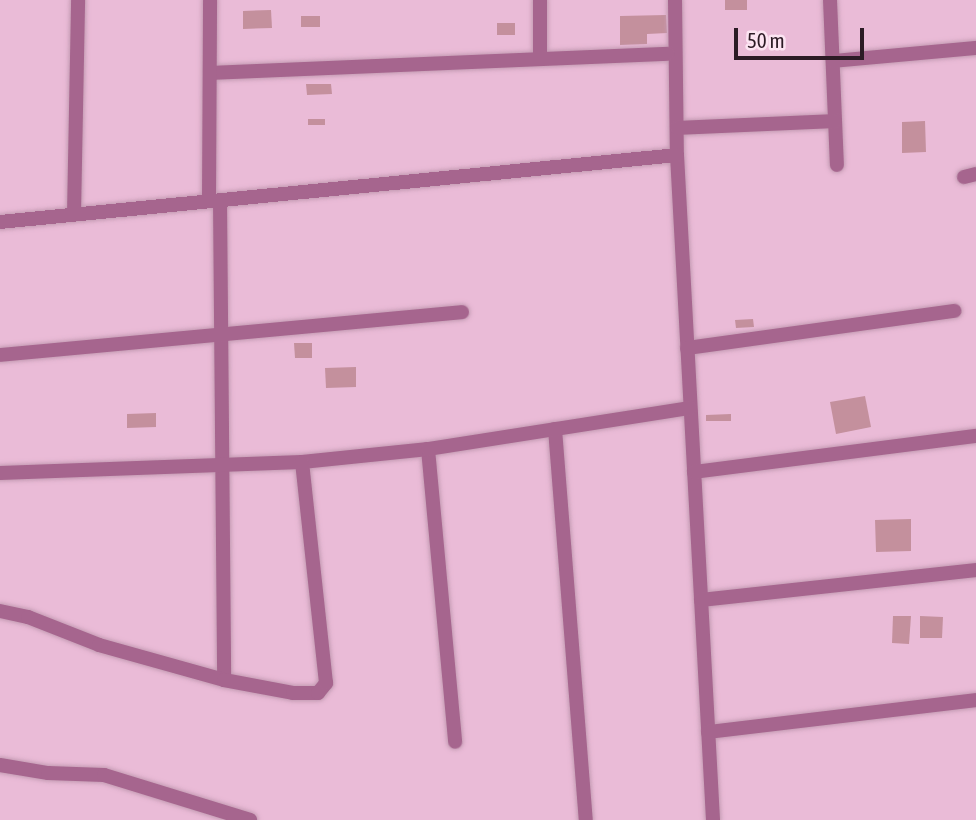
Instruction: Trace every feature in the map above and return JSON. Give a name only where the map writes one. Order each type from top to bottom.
[{"type":"street","points":[[74,215],[78,0]]},
{"type":"street","points":[[210,0],[209,74],[220,334],[224,680]]},
{"type":"street","points":[[540,0],[540,59]]},
{"type":"street","points":[[675,0],[677,155],[713,820]]},
{"type":"street","points":[[830,0],[837,165]]},
{"type":"street","points":[[833,61],[976,48]]},
{"type":"street","points":[[209,74],[668,54]]},
{"type":"street","points":[[677,128],[835,121]]},
{"type":"street","points":[[0,222],[677,155]]},
{"type":"street","points":[[687,348],[954,311]]},
{"type":"street","points":[[0,355],[462,312]]},
{"type":"street","points":[[0,474],[302,462],[428,449],[691,408]]},
{"type":"street","points":[[555,429],[586,820]]},
{"type":"street","points":[[694,472],[976,436]]},
{"type":"street","points":[[428,449],[455,742]]},
{"type":"street","points":[[0,611],[28,617],[99,645],[224,680],[312,695],[326,683],[302,462]]},
{"type":"street","points":[[701,600],[976,570]]},
{"type":"street","points":[[708,732],[976,700]]},
{"type":"street","points":[[0,765],[48,772],[104,775],[250,820]]},
{"type":"building","points":[[725,0],[747,0],[747,10],[725,10]]},
{"type":"building","points":[[271,10],[272,28],[243,29],[243,11]]},
{"type":"building","points":[[666,15],[667,33],[647,34],[647,44],[620,45],[620,16]]},
{"type":"building","points":[[301,16],[320,16],[320,27],[301,27]]},
{"type":"building","points":[[497,23],[515,23],[515,35],[497,35]]},
{"type":"building","points":[[306,84],[331,84],[332,94],[307,95]]},
{"type":"building","points":[[308,119],[325,119],[325,125],[308,125]]},
{"type":"building","points":[[925,121],[926,152],[902,153],[902,122]]},
{"type":"building","points":[[753,319],[754,327],[736,328],[735,320]]},
{"type":"building","points":[[294,343],[312,343],[312,358],[295,358]]},
{"type":"building","points":[[356,367],[356,387],[326,388],[325,368]]},
{"type":"building","points":[[865,396],[871,427],[836,434],[830,402]]},
{"type":"building","points":[[156,413],[156,427],[127,428],[127,414]]},
{"type":"building","points":[[731,414],[731,421],[706,421],[706,415]]},
{"type":"building","points":[[911,519],[911,551],[876,552],[875,520]]},
{"type":"building","points":[[893,616],[911,616],[909,644],[892,643]]},
{"type":"building","points":[[920,616],[943,617],[942,638],[920,638]]}]
